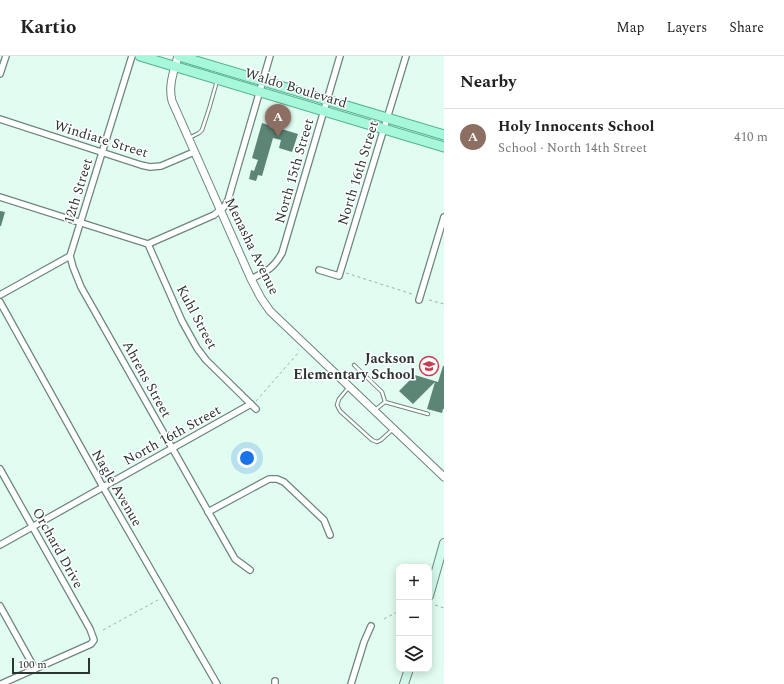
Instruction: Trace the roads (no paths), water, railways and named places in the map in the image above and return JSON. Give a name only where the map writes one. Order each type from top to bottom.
[{"type":"main road","name":"Waldo Boulevard","points":[[140,56],[444,147]]},
{"type":"main road","name":"Waldo Boulevard","points":[[178,56],[200,59],[327,101],[444,135]]},
{"type":"main road","points":[[432,586],[444,544]]},
{"type":"main road","points":[[404,684],[407,672]]},
{"type":"street","points":[[0,74],[6,56]]},
{"type":"street","name":"12th Street","points":[[70,256],[132,56]]},
{"type":"street","name":"Menasha Avenue","points":[[178,56],[171,85],[171,96],[175,108],[251,279],[261,298],[270,311],[444,477]]},
{"type":"street","points":[[0,197],[148,244],[211,217],[221,211],[229,198],[270,56]]},
{"type":"street","name":"North 15th Street","points":[[251,279],[271,268],[277,262],[282,253],[340,56]]},
{"type":"street","name":"North 16th Street","points":[[319,270],[339,276],[406,56]]},
{"type":"street","name":"Windiate Street","points":[[0,119],[141,165],[155,167],[194,152]]},
{"type":"street","points":[[419,300],[444,217]]},
{"type":"street","name":"Kuhl Street","points":[[148,244],[182,321],[197,348],[206,360],[254,405]]},
{"type":"street","points":[[0,295],[70,256]]},
{"type":"street","name":"Ahrens Street","points":[[70,256],[81,287],[208,512],[235,559],[250,570]]},
{"type":"street","name":"Nagle Avenue","points":[[0,302],[103,487],[217,684]]},
{"type":"street","name":"North 16th Street","points":[[0,545],[254,405]]},
{"type":"street","name":"Orchard Drive","points":[[0,469],[90,629],[94,640],[91,644],[35,669]]},
{"type":"street","points":[[208,512],[269,479],[277,479],[284,482],[324,520],[330,536]]},
{"type":"street","points":[[0,606],[35,669],[1,684]]},
{"type":"street","points":[[352,684],[364,642],[371,626]]},
{"type":"lane","points":[[188,138],[202,130],[218,79]]},
{"type":"lane","points":[[354,365],[382,392],[385,402]]},
{"type":"lane","points":[[349,386],[339,399],[337,405],[340,410],[372,440],[377,442],[394,429]]},
{"type":"lane","points":[[375,411],[385,402]]},
{"type":"lane","points":[[385,402],[428,414]]},
{"type":"place","name":"Holy Innocents School","points":[[278,137]]},
{"type":"place","name":"Jackson Elementary School","points":[[429,366]]}]
